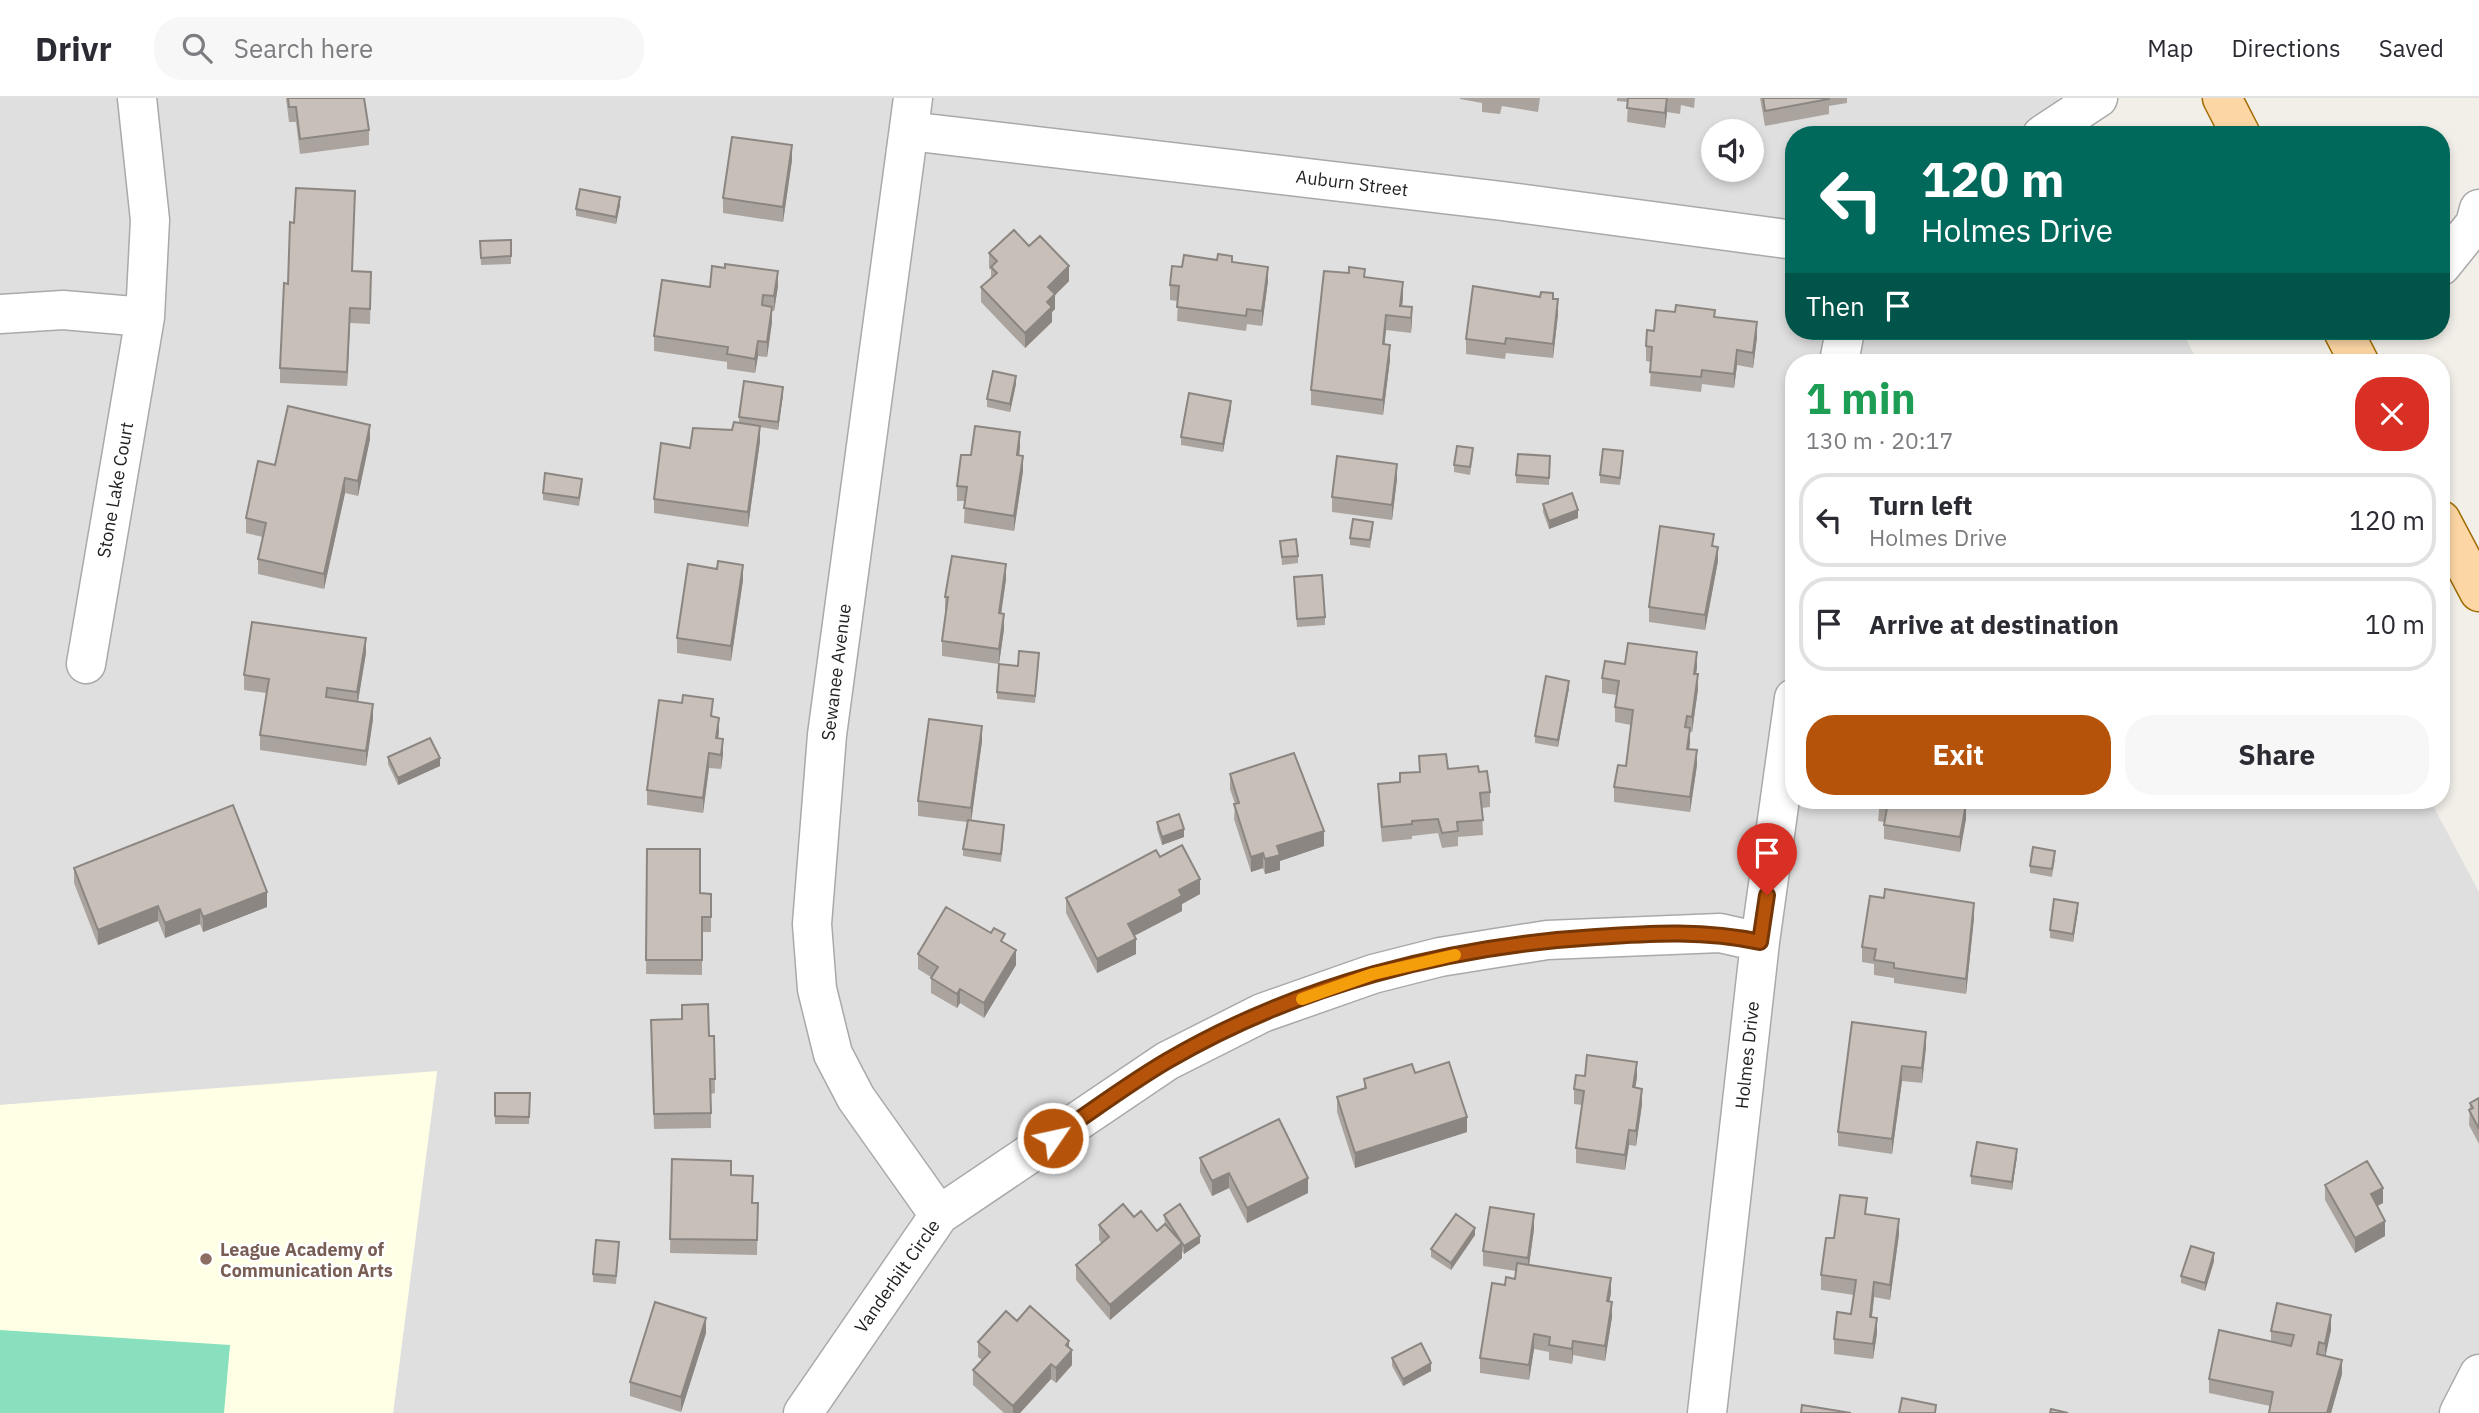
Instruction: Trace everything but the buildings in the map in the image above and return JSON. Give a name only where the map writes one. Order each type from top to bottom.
[{"type":"main road","points":[[2222,98],[2236,126]]},
{"type":"main road","points":[[2450,532],[2474,565]]},
{"type":"street","name":"Stone Lake Court","points":[[86,664],[145,317],[150,220],[137,98]]},
{"type":"street","points":[[2056,126],[2098,98]]},
{"type":"street","name":"Auburn Street","points":[[911,115],[1502,201],[1785,239]]},
{"type":"street","name":"Sewanee Avenue","points":[[911,115],[827,735],[812,925],[817,989],[833,1054],[856,1098],[939,1215]]},
{"type":"street","points":[[2450,255],[2475,224],[2479,209]]},
{"type":"street","points":[[0,313],[63,310],[145,317]]},
{"type":"street","name":"Holmes Drive","points":[[1707,1413],[1760,942],[1785,763]]},
{"type":"street","name":"Vanderbilt Circle","points":[[803,1413],[939,1215],[1167,1061],[1262,1013],[1373,974],[1440,957],[1547,940],[1720,933],[1760,942]]},
{"type":"street","points":[[2459,1413],[2479,1374]]},
{"type":"shaded area","points":[[0,98],[2058,98],[2073,126],[1785,126],[1785,340],[2187,340],[2194,354],[1785,354],[1785,809],[2435,809],[2479,892],[2479,1413],[393,1413],[437,1072],[0,1105]]},
{"type":"shaded area","name":"League Academy of Communication Arts","points":[[437,1071],[393,1413],[0,1413],[0,1105]]},
{"type":"green space","points":[[0,1330],[230,1345],[224,1413],[0,1413]]},
{"type":"slow traffic","points":[[1302,999],[1373,974],[1455,955]]},
{"type":"place","name":"League Academy of Communication Arts","points":[[206,1259]]},
{"type":"route","points":[[1053,1138],[1167,1061],[1262,1013],[1373,974],[1440,957],[1547,940],[1720,933],[1760,942],[1767,895]]}]
